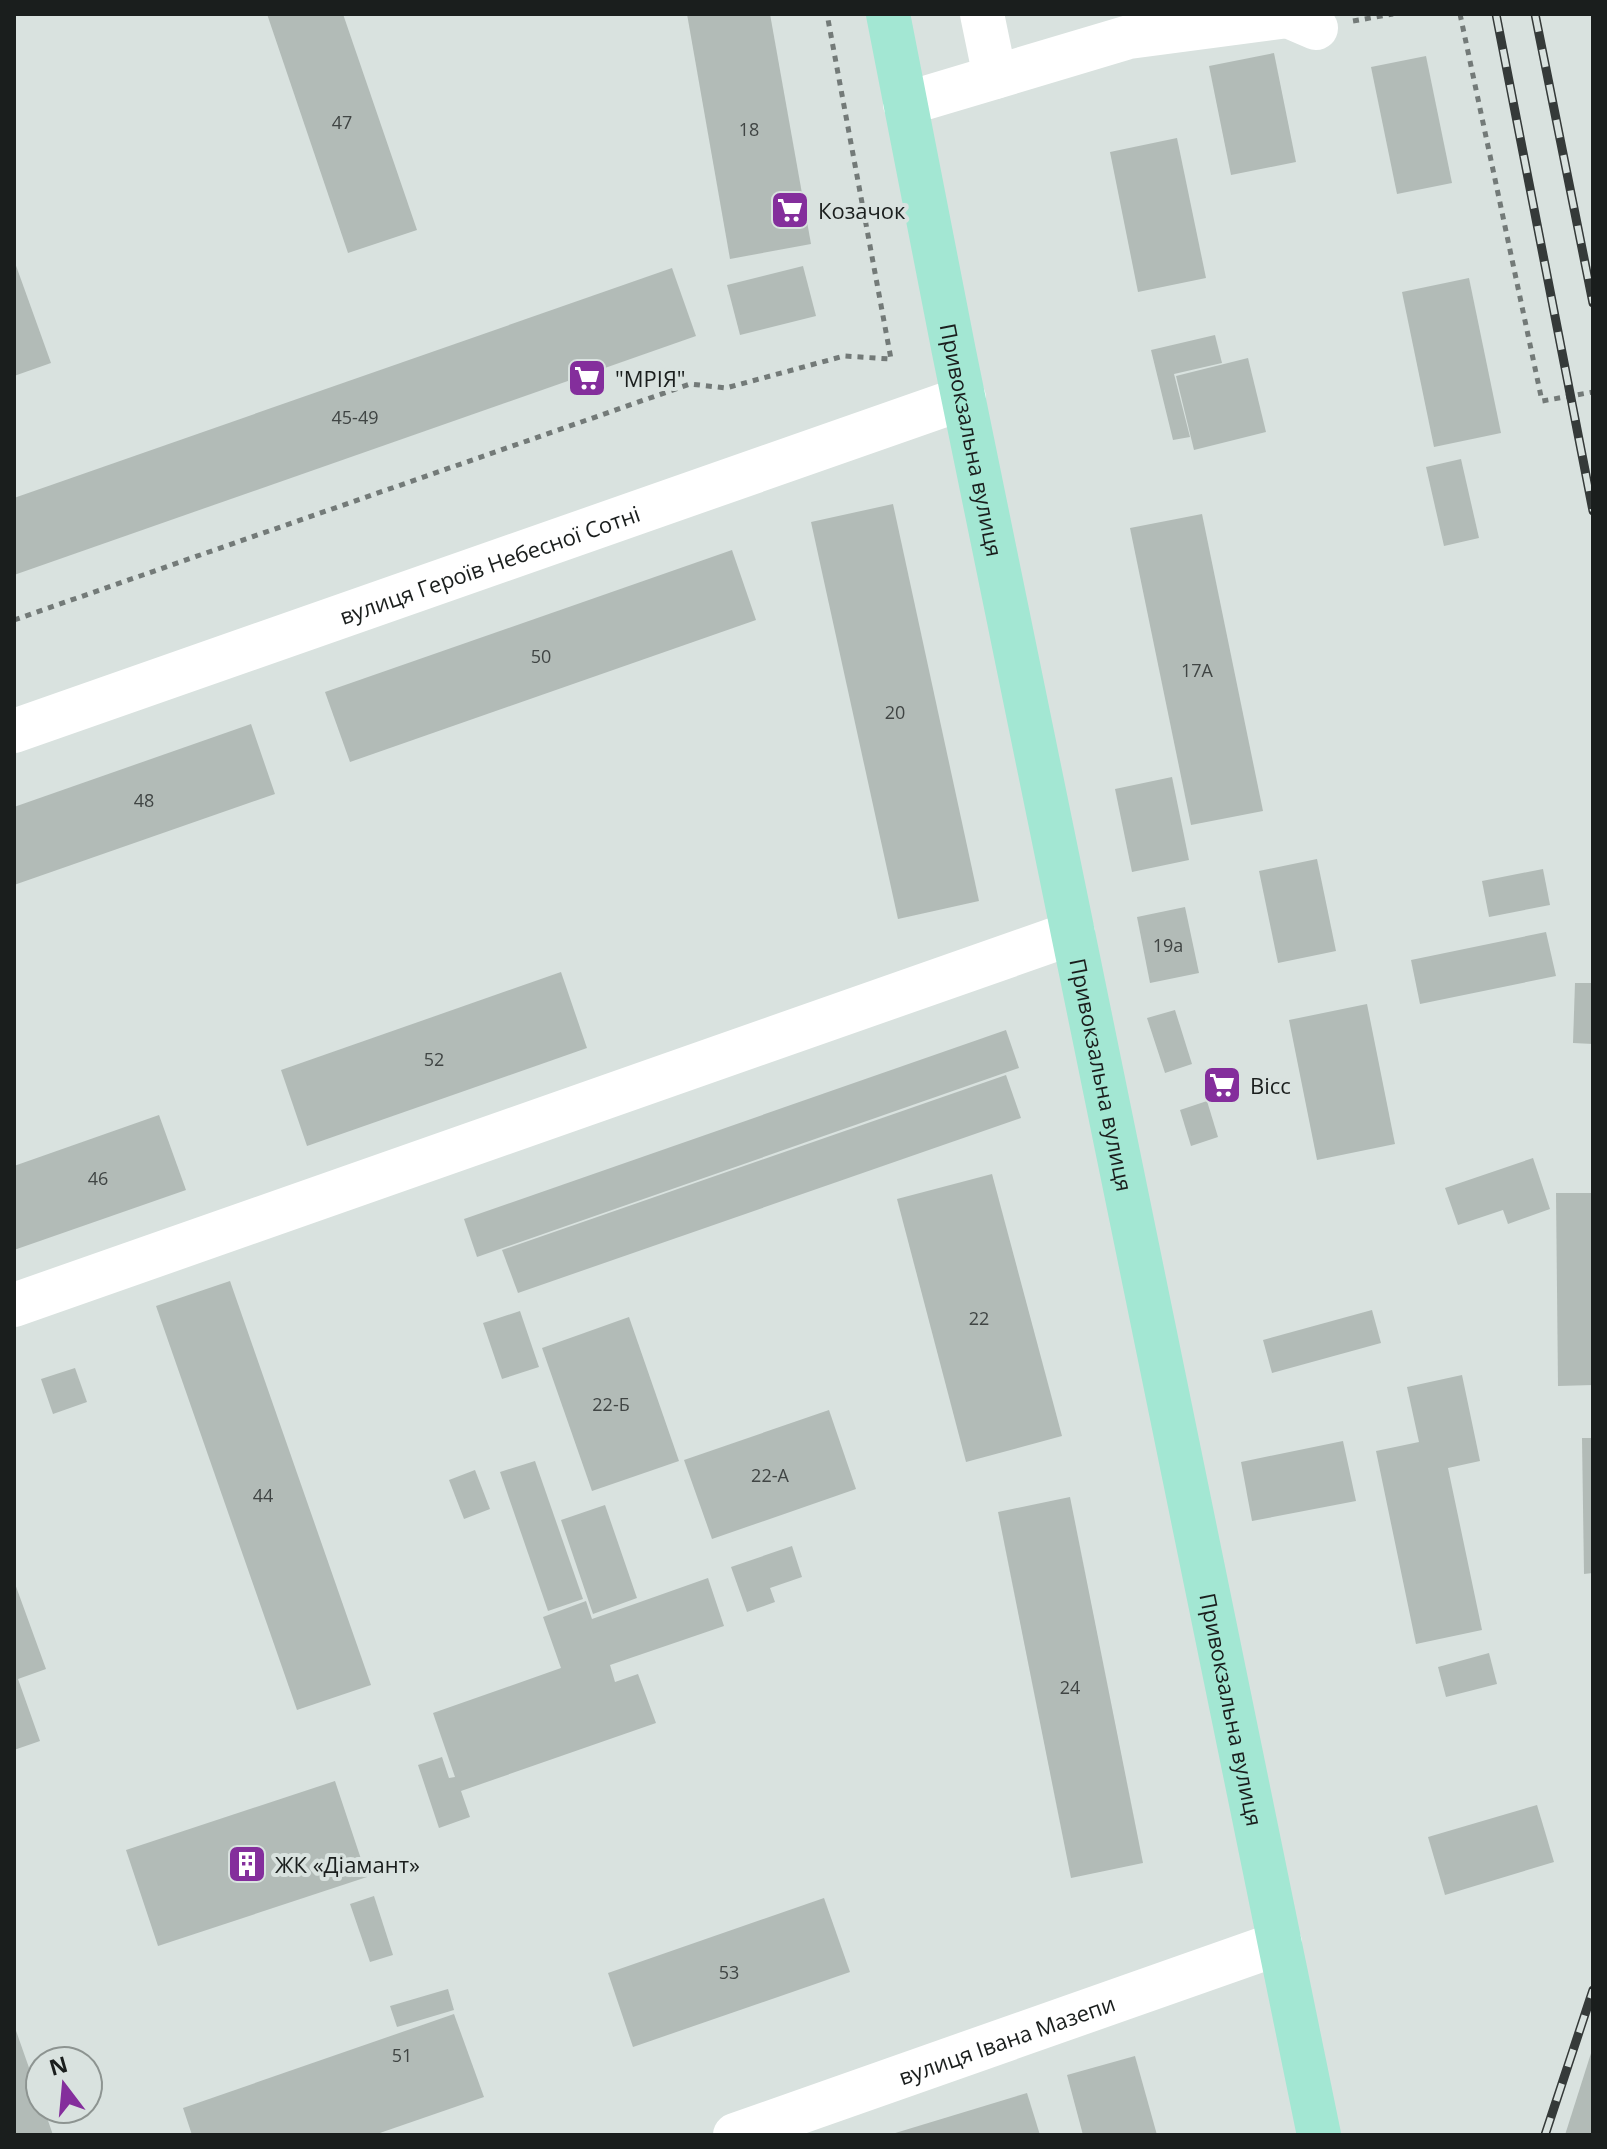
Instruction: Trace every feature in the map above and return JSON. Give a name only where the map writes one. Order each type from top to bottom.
[{"type":"main road","name":"Привокзальна вулиця","points":[[888,14],[1319,2135]]},
{"type":"street","points":[[982,14],[995,77]]},
{"type":"street","points":[[905,104],[1129,37],[1288,16],[1316,28]]},
{"type":"street","name":"вулиця Героїв Небесної Сотні","points":[[14,731],[964,398]]},
{"type":"street","points":[[14,1305],[1073,933]]},
{"type":"street","name":"вулиця Івана Мазепи","points":[[735,2135],[1280,1943]]},
{"type":"path","points":[[14,620],[690,384],[726,388],[844,356],[891,359],[827,14]]},
{"type":"path","points":[[1460,14],[1542,401],[1593,392]]},
{"type":"building","points":[[267,14],[343,14],[417,230],[348,253]]},
{"type":"building","points":[[687,14],[770,14],[811,244],[730,259]]},
{"type":"building","points":[[1274,53],[1296,162],[1231,175],[1209,66]]},
{"type":"building","points":[[1426,56],[1452,183],[1397,194],[1371,67]]},
{"type":"building","points":[[1177,138],[1206,278],[1138,292],[1110,152]]},
{"type":"building","points":[[14,260],[51,363],[14,376]]},
{"type":"building","points":[[803,266],[816,316],[740,335],[727,285]]},
{"type":"building","points":[[672,268],[696,336],[14,575],[14,498]]},
{"type":"building","points":[[1469,278],[1501,433],[1434,447],[1402,292]]},
{"type":"building","points":[[1215,335],[1222,363],[1174,374],[1190,437],[1173,440],[1151,350]]},
{"type":"building","points":[[1248,358],[1266,432],[1194,450],[1176,376]]},
{"type":"building","points":[[1461,459],[1479,538],[1444,546],[1426,467]]},
{"type":"building","points":[[893,504],[979,901],[898,919],[811,522]]},
{"type":"building","points":[[1202,514],[1263,811],[1191,825],[1130,528]]},
{"type":"building","points":[[732,550],[756,620],[350,762],[325,692]]},
{"type":"building","points":[[251,724],[275,794],[14,885],[14,807]]},
{"type":"building","points":[[1172,777],[1189,860],[1132,872],[1115,789]]},
{"type":"building","points":[[1317,859],[1336,951],[1278,963],[1259,871]]},
{"type":"building","points":[[1543,869],[1550,905],[1489,917],[1482,881]]},
{"type":"building","points":[[1185,907],[1199,973],[1150,983],[1137,917]]},
{"type":"building","points":[[1546,932],[1556,976],[1420,1004],[1411,960]]},
{"type":"building","points":[[561,972],[587,1048],[307,1146],[281,1070]]},
{"type":"building","points":[[1575,983],[1593,983],[1593,1044],[1573,1043]]},
{"type":"building","points":[[1367,1004],[1395,1144],[1317,1160],[1289,1020]]},
{"type":"building","points":[[1175,1010],[1192,1064],[1165,1073],[1147,1018]]},
{"type":"building","points":[[1006,1030],[1019,1068],[477,1257],[464,1219]]},
{"type":"building","points":[[1006,1075],[1021,1118],[518,1293],[502,1250]]},
{"type":"building","points":[[1207,1101],[1218,1137],[1191,1146],[1180,1110]]},
{"type":"building","points":[[159,1115],[186,1190],[14,1250],[14,1166]]},
{"type":"building","points":[[1533,1158],[1550,1209],[1508,1224],[1503,1210],[1458,1225],[1445,1188]]},
{"type":"building","points":[[992,1174],[1062,1436],[966,1462],[897,1199]]},
{"type":"building","points":[[1556,1193],[1593,1193],[1593,1385],[1558,1386]]},
{"type":"building","points":[[230,1281],[371,1685],[297,1710],[156,1306]]},
{"type":"building","points":[[1372,1310],[1381,1343],[1272,1373],[1263,1340]]},
{"type":"building","points":[[520,1311],[539,1367],[502,1379],[483,1323]]},
{"type":"building","points":[[629,1317],[679,1461],[592,1491],[542,1348]]},
{"type":"building","points":[[75,1368],[87,1402],[53,1414],[41,1379]]},
{"type":"building","points":[[1462,1375],[1480,1461],[1448,1468],[1482,1630],[1416,1644],[1376,1451],[1419,1442],[1407,1387]]},
{"type":"building","points":[[829,1410],[856,1489],[712,1539],[684,1460]]},
{"type":"building","points":[[1582,1438],[1593,1438],[1593,1573],[1584,1574]]},
{"type":"building","points":[[1343,1441],[1356,1501],[1252,1521],[1241,1462]]},
{"type":"building","points":[[535,1461],[583,1599],[548,1611],[500,1472]]},
{"type":"building","points":[[475,1470],[490,1509],[464,1519],[449,1480]]},
{"type":"building","points":[[1070,1497],[1143,1863],[1071,1878],[998,1512]]},
{"type":"building","points":[[605,1505],[637,1598],[593,1614],[561,1520]]},
{"type":"building","points":[[792,1546],[802,1577],[770,1588],[775,1602],[747,1612],[731,1567]]},
{"type":"building","points":[[708,1578],[724,1626],[610,1665],[615,1682],[638,1674],[656,1723],[461,1791],[470,1817],[439,1828],[418,1765],[442,1757],[449,1778],[455,1777],[433,1713],[561,1668],[543,1617],[586,1601],[592,1619]]},
{"type":"building","points":[[14,1581],[46,1669],[18,1679],[40,1741],[14,1750]]},
{"type":"building","points":[[1489,1653],[1497,1684],[1446,1697],[1438,1667]]},
{"type":"building","name":"ЖК «Діамант»","points":[[335,1781],[367,1877],[158,1946],[126,1850]]},
{"type":"building","points":[[1537,1805],[1554,1862],[1445,1895],[1428,1837]]},
{"type":"building","points":[[374,1896],[393,1955],[370,1962],[350,1904]]},
{"type":"building","points":[[824,1898],[850,1972],[633,2047],[608,1973]]},
{"type":"building","points":[[448,1989],[454,2010],[397,2027],[390,2006]]},
{"type":"building","points":[[454,2014],[484,2097],[374,2135],[192,2135],[183,2108]]},
{"type":"building","points":[[14,2025],[24,2053],[24,2125],[50,2125],[53,2135],[14,2135]]},
{"type":"building","points":[[1592,2050],[1593,2135],[1565,2135]]},
{"type":"building","points":[[1135,2056],[1157,2135],[1083,2135],[1067,2075]]},
{"type":"building","points":[[1027,2093],[1040,2135],[892,2135],[892,2134]]},
{"type":"railway","points":[[1496,14],[1593,511]]},
{"type":"railway","points":[[1535,14],[1593,303]]},
{"type":"railway","points":[[1545,2135],[1593,1990]]},
{"type":"place","name":"Козачок","points":[[790,210]]},
{"type":"place","name":"\"МРІЯ\"","points":[[587,378]]},
{"type":"place","name":"Вісс","points":[[1222,1085]]},
{"type":"place","name":"ЖК «Діамант»","points":[[247,1864]]}]
